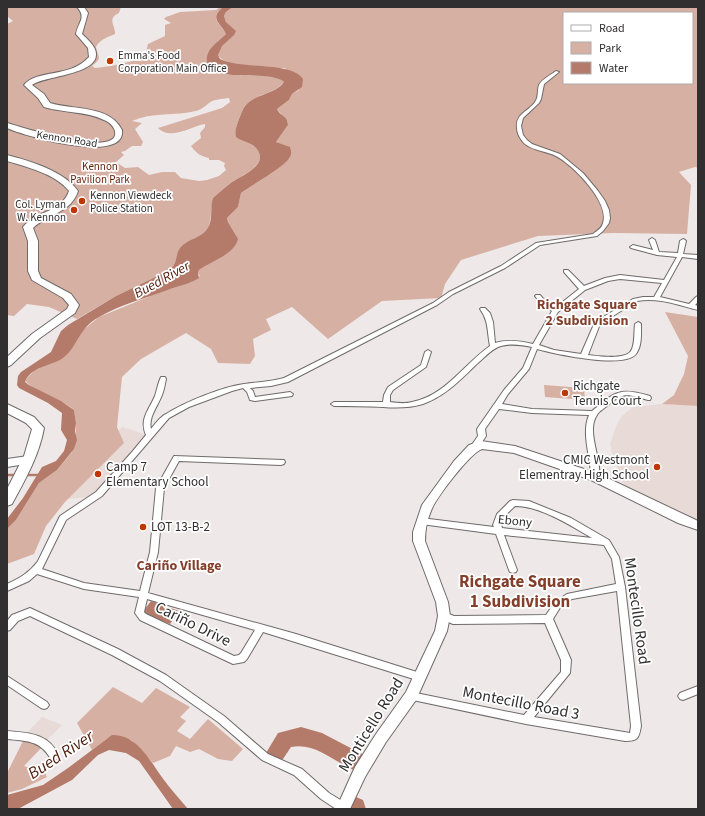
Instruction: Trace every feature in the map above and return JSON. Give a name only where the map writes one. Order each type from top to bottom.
[{"type":"highway","name":"Kennon Road","points":[[7,125],[20,132],[83,144],[104,145],[114,142],[117,139],[119,128],[112,121],[105,117],[90,113],[46,105],[42,96],[28,85],[34,80],[60,75],[85,65],[92,59],[92,51],[78,34],[86,15],[85,11],[80,7]]},
{"type":"highway","points":[[7,158],[40,168],[69,185],[74,191],[64,206],[35,221],[28,227],[33,241],[33,271],[37,280],[67,296],[74,305],[71,311],[36,336],[7,362]]},
{"type":"highway","points":[[7,408],[30,420],[38,428],[37,438],[17,484],[7,501]]},
{"type":"main road","points":[[475,446],[493,446],[515,450],[595,477],[682,520],[698,526]]},
{"type":"main road","name":"Monticello Road","points":[[343,809],[360,772],[381,738],[411,696],[441,631],[444,616],[442,602],[419,541],[421,521],[426,508],[458,464],[475,446]]},
{"type":"main road","points":[[7,463],[25,465]]},
{"type":"street","points":[[7,588],[26,579],[36,570],[42,563],[63,518],[100,494],[158,425],[176,410],[221,392],[244,386],[278,383],[301,373],[428,308],[451,293],[503,267],[531,247],[558,240],[596,235],[604,227],[607,218],[606,208],[596,192],[571,164],[556,155],[531,146],[524,140],[519,126],[520,120],[527,111],[538,102],[542,83],[557,72]]},
{"type":"street","points":[[652,240],[657,253]]},
{"type":"street","points":[[656,299],[680,256],[683,241]]},
{"type":"street","points":[[633,247],[657,253],[698,257]]},
{"type":"street","points":[[566,271],[583,289]]},
{"type":"street","points":[[475,446],[482,436],[481,429],[506,392],[526,369],[535,347],[555,311],[583,289],[607,279],[620,277],[665,282]]},
{"type":"street","points":[[538,296],[555,311]]},
{"type":"street","points":[[584,356],[593,328],[599,321],[635,300],[641,298],[656,299],[695,307],[698,298]]},
{"type":"street","points":[[483,309],[488,314],[491,321],[490,328],[493,347]]},
{"type":"street","points":[[334,404],[410,405],[428,400],[454,384],[493,347],[508,342],[523,343],[535,347],[584,356],[618,358],[631,357],[637,349],[638,324]]},
{"type":"street","points":[[386,405],[387,395],[390,389],[424,366],[428,352]]},
{"type":"street","points":[[150,435],[146,425],[146,419],[157,400],[163,379]]},
{"type":"street","points":[[244,386],[250,391],[252,398],[255,400],[290,394]]},
{"type":"street","points":[[595,477],[589,426],[594,413],[623,392],[633,392],[648,398]]},
{"type":"street","points":[[497,406],[532,411],[594,413]]},
{"type":"street","points":[[145,595],[154,552],[160,488],[177,458],[281,462]]},
{"type":"street","name":"Montecillo Road","points":[[498,531],[497,525],[500,516],[510,505],[523,503],[568,520],[606,542],[616,559],[621,587],[636,726],[635,734],[632,737],[625,737]]},
{"type":"street","name":"Ebony","points":[[421,521],[498,531],[606,542]]},
{"type":"street","points":[[498,531],[513,570]]},
{"type":"street","name":"Cariño Drive","points":[[36,570],[84,586],[145,595],[261,628],[420,677]]},
{"type":"street","points":[[548,619],[558,604],[570,596],[621,587]]},
{"type":"street","name":"Cariño Drive","points":[[145,595],[140,613],[144,617],[233,660],[241,659],[244,656],[261,628]]},
{"type":"street","points":[[7,627],[15,618],[30,612],[115,652],[163,678],[222,718],[265,757],[298,772],[325,796],[343,809]]},
{"type":"street","points":[[444,616],[453,620],[548,619]]},
{"type":"street","points":[[526,720],[566,673],[566,660],[548,619]]},
{"type":"street","points":[[7,680],[44,705]]},
{"type":"street","points":[[683,696],[698,690]]},
{"type":"street","name":"Montecillo Road 3","points":[[411,696],[526,720],[625,737]]},
{"type":"street","points":[[7,735],[38,738],[47,746],[54,756]]},
{"type":"shaded area","name":"CMIC Westmont Elementray High School","points":[[662,404],[698,406],[698,522],[637,495],[622,482],[612,453],[610,444],[617,424],[622,416],[633,407]]},
{"type":"shaded area","name":"Camp 7 Elementary School","points":[[122,427],[147,435],[126,462],[95,496],[60,500]]},
{"type":"shaded area","points":[[42,717],[62,725],[45,742],[24,736]]},
{"type":"green space","name":"Kennon Pavilion Park","points":[[7,7],[121,7],[119,13],[115,15],[112,20],[115,34],[101,41],[96,47],[99,59],[92,66],[95,68],[122,64],[143,56],[146,53],[148,44],[165,36],[165,25],[171,23],[164,19],[166,17],[180,12],[216,10],[223,7],[219,11],[216,18],[226,34],[210,50],[207,66],[237,75],[273,77],[284,82],[276,89],[254,98],[245,106],[236,128],[236,137],[255,147],[260,158],[258,164],[248,173],[232,182],[213,198],[209,228],[183,247],[170,270],[116,296],[77,319],[49,307],[27,304],[14,316],[7,315],[7,24],[13,21],[7,16]],"holes":[[[229,98],[230,102],[222,108],[158,128],[163,132],[175,133],[205,124],[205,127],[200,133],[201,138],[191,146],[201,155],[209,158],[209,160],[219,160],[225,163],[224,166],[226,170],[219,176],[199,181],[181,178],[175,172],[162,172],[149,175],[138,167],[125,168],[116,162],[124,155],[121,152],[132,146],[141,146],[143,142],[135,129],[142,123],[132,121],[147,116],[196,111],[218,99]]]},
{"type":"green space","points":[[233,7],[698,7],[698,168],[695,167],[679,172],[691,185],[687,234],[613,233],[538,236],[461,260],[445,284],[441,298],[382,301],[328,339],[292,307],[266,319],[271,330],[253,339],[255,356],[250,364],[218,363],[211,349],[186,333],[141,359],[122,377],[117,427],[124,443],[65,502],[46,526],[34,554],[7,564],[7,529],[16,520],[39,483],[57,470],[72,452],[76,436],[74,410],[63,402],[33,387],[25,380],[34,371],[66,355],[82,331],[99,317],[153,295],[191,282],[200,276],[198,273],[199,270],[236,236],[227,218],[238,207],[241,193],[275,171],[290,158],[286,146],[276,142],[288,125],[288,122],[277,109],[289,100],[292,94],[299,90],[285,68],[239,65],[229,63],[222,59],[218,55],[220,48],[235,31],[226,22],[224,16],[226,12]]},
{"type":"green space","points":[[665,312],[698,317],[698,406],[662,404],[674,395],[684,374],[688,356]]},
{"type":"green space","name":"Richgate Tennis Court","points":[[544,385],[584,388],[585,400],[545,397]]},
{"type":"green space","points":[[113,687],[142,703],[156,688],[190,707],[180,717],[186,721],[177,731],[190,739],[208,719],[243,749],[232,761],[218,759],[199,749],[190,752],[176,746],[170,756],[153,763],[131,740],[108,738],[92,750],[77,723]]},
{"type":"green space","points":[[25,737],[44,745],[24,766],[30,768],[41,763],[47,777],[22,789],[7,793],[7,773]]},
{"type":"water","name":"Bued River","points":[[223,7],[233,7],[226,12],[224,16],[226,22],[236,31],[234,35],[222,46],[218,55],[220,59],[241,64],[288,70],[297,73],[303,79],[302,87],[292,94],[289,100],[277,109],[287,120],[288,125],[276,142],[290,147],[291,156],[282,166],[241,193],[238,207],[227,218],[238,239],[236,245],[222,257],[199,270],[199,278],[124,305],[99,317],[87,326],[68,354],[58,361],[41,367],[31,373],[25,382],[61,401],[74,410],[77,440],[74,449],[57,470],[39,483],[16,520],[7,529],[7,519],[23,498],[42,467],[56,461],[64,451],[67,440],[61,430],[62,413],[48,403],[19,388],[17,385],[18,376],[21,372],[51,352],[61,331],[68,325],[116,296],[170,270],[175,262],[180,248],[186,242],[202,234],[210,225],[213,198],[232,182],[248,173],[258,164],[260,159],[259,153],[255,147],[236,137],[235,132],[246,105],[255,98],[276,89],[284,82],[280,79],[260,76],[230,75],[208,67],[207,56],[211,48],[226,34],[216,18],[219,11]]},
{"type":"water","points":[[151,601],[179,611],[170,624],[142,613]]},
{"type":"water","points":[[112,735],[129,739],[136,744],[149,758],[167,784],[188,809],[173,809],[139,761],[126,753],[109,750],[98,755],[72,780],[18,809],[7,809],[7,795],[43,785]]},
{"type":"waterway","points":[[7,475],[16,475]]},
{"type":"waterway","points":[[25,475],[38,475]]},
{"type":"waterway","points":[[276,753],[285,739],[301,736],[315,739],[357,762]]},
{"type":"place","name":"Emma's Food Corporation Main Office","points":[[110,61]]},
{"type":"place","name":"Kennon Viewdeck Police Station","points":[[82,201]]},
{"type":"place","name":"Col. Lyman W. Kennon","points":[[74,210]]},
{"type":"place","name":"Richgate Tennis Court","points":[[565,393]]},
{"type":"place","name":"CMIC Westmont Elementray High School","points":[[657,467]]},
{"type":"place","name":"Camp 7 Elementary School","points":[[98,474]]},
{"type":"place","name":"LOT 13-B-2","points":[[143,527]]},
{"type":"district","name":"Richgate Square 2 Subdivision","points":[[587,314]]},
{"type":"district","name":"Cariño Village","points":[[179,566]]},
{"type":"district","name":"Richgate Square 1 Subdivision","points":[[520,592]]}]
